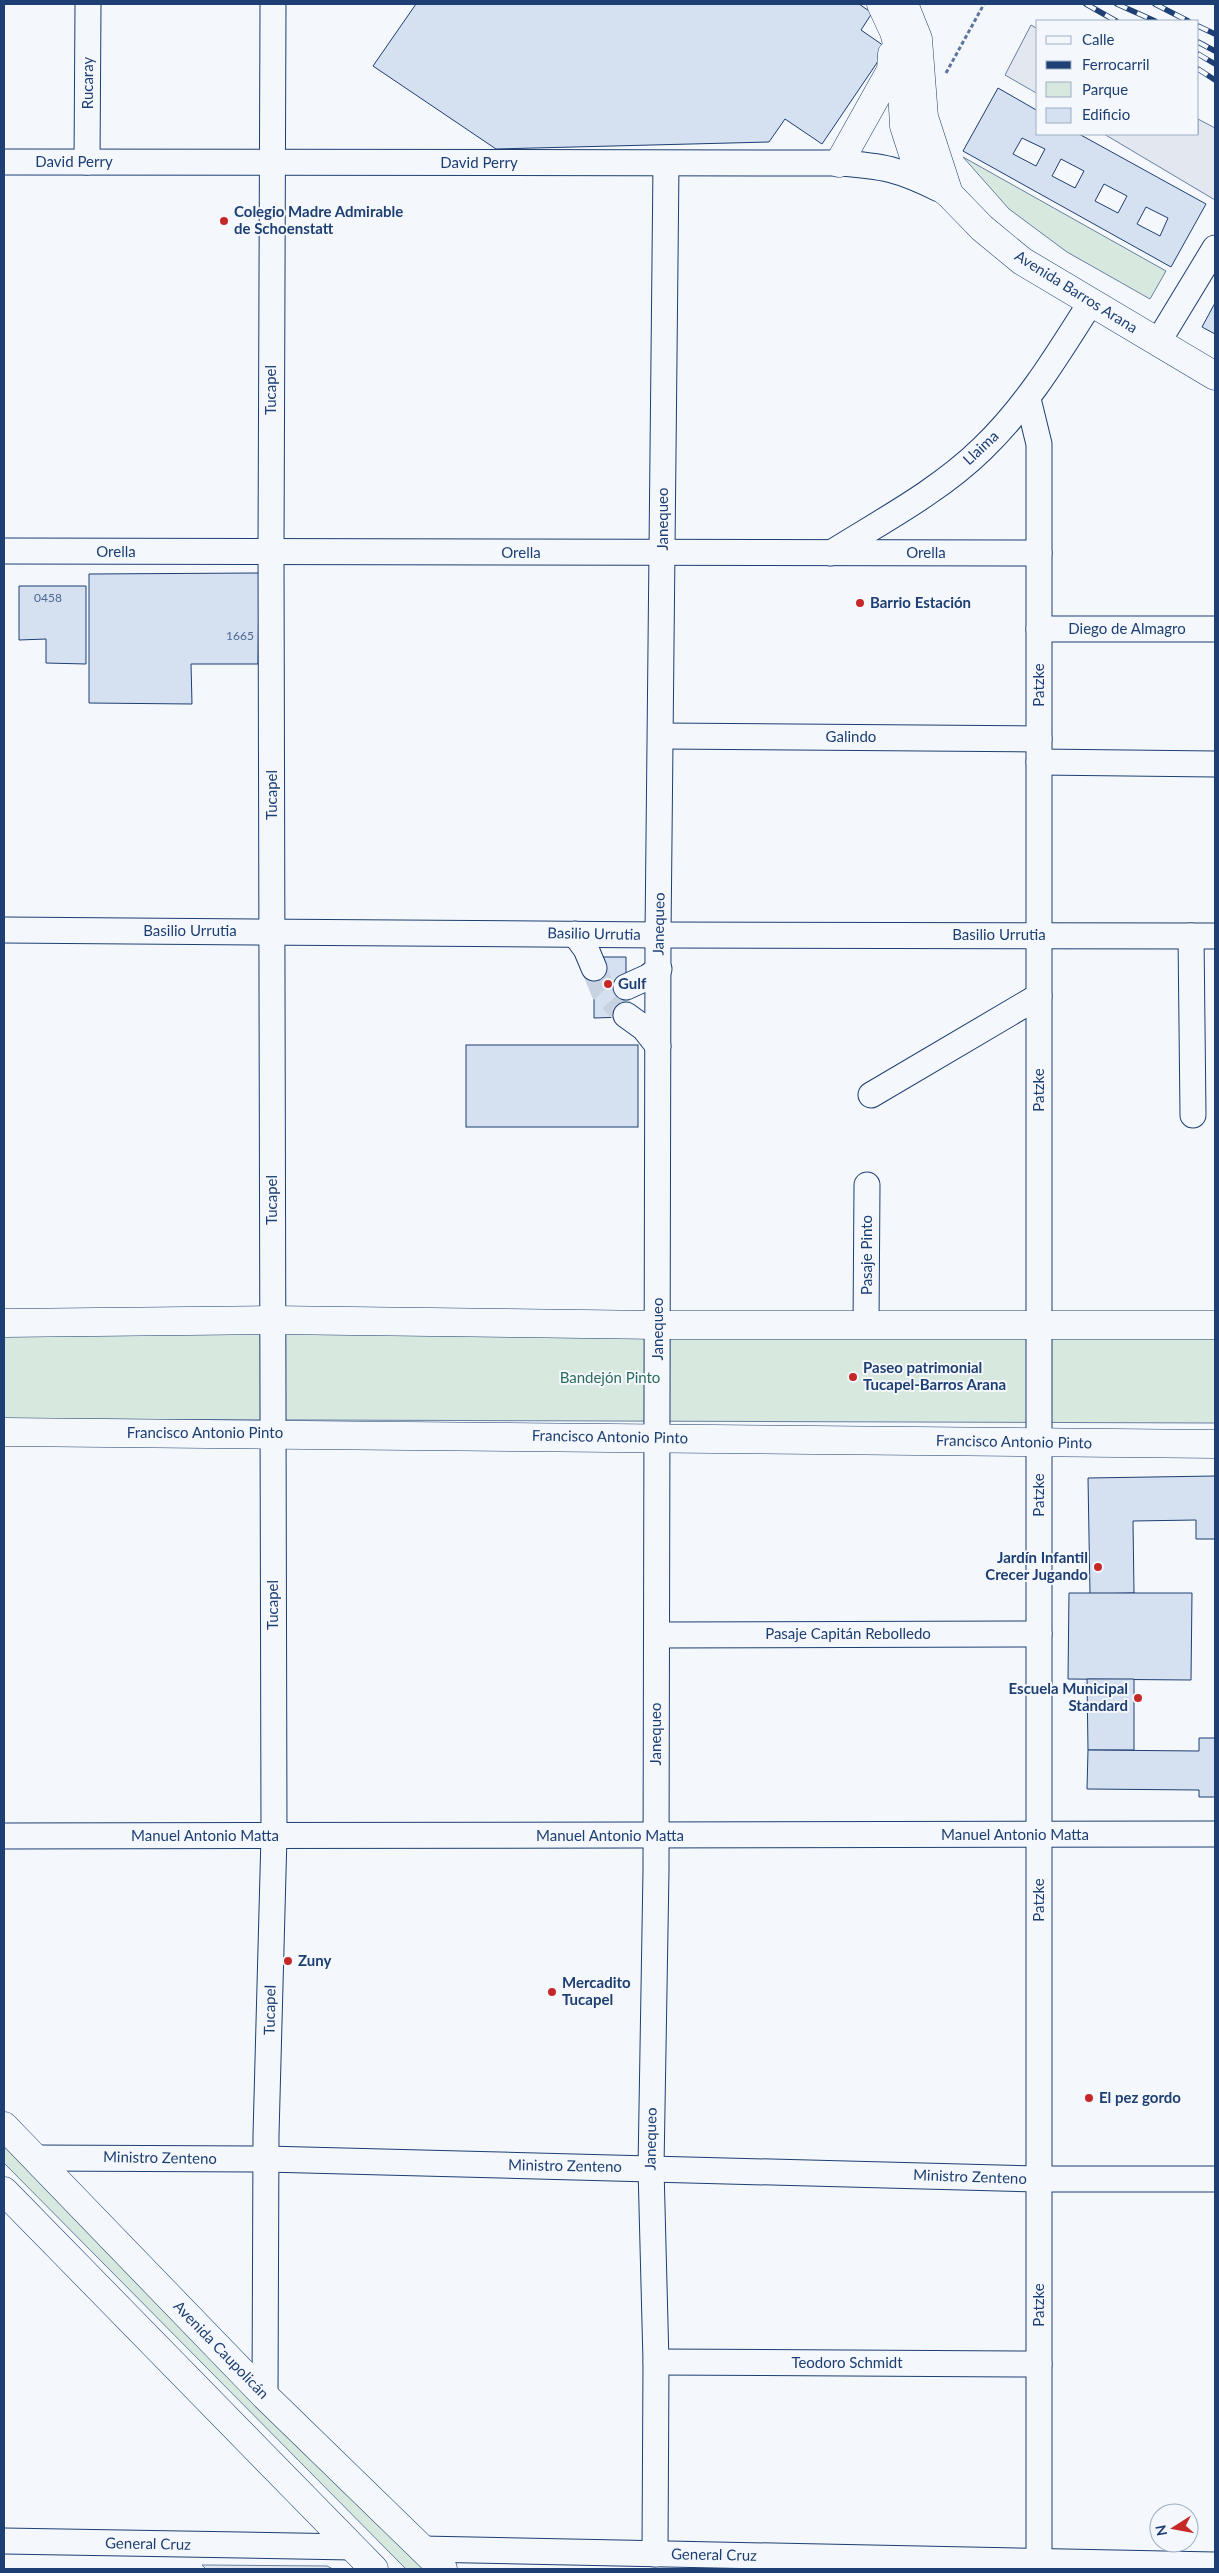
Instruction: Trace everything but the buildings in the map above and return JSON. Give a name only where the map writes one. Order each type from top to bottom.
[{"type":"main road","name":"Avenida Barros Arana","points":[[880,4],[894,32],[900,54],[904,126],[919,166],[928,177],[1022,261],[1215,376]]},
{"type":"main road","name":"Avenida Barros Arana","points":[[904,4],[918,39],[924,117],[949,194]]},
{"type":"main road","points":[[839,164],[891,70],[894,32]]},
{"type":"main road","points":[[4,1323],[272,1320],[658,1325],[1215,1325]]},
{"type":"main road","name":"Francisco Antonio Pinto","points":[[4,1432],[1215,1444]]},
{"type":"main road","name":"Avenida Caupolicán","points":[[4,2126],[265,2396],[443,2569]]},
{"type":"main road","points":[[4,2157],[36,2158]]},
{"type":"main road","points":[[4,2191],[374,2569]]},
{"type":"street","name":"Rucaray","points":[[87,162],[88,4]]},
{"type":"street","name":"Tucapel","points":[[265,2396],[266,2159],[274,1836],[271,552],[273,4]]},
{"type":"street","name":"David Perry","points":[[4,162],[839,164],[885,166],[910,174],[949,194]]},
{"type":"street","name":"Janequeo","points":[[656,2554],[656,2362],[651,2168],[657,1635],[658,935],[662,736],[666,164]]},
{"type":"street","points":[[1158,342],[1215,248]]},
{"type":"street","name":"Llaima","points":[[831,553],[932,490],[982,450],[1028,399],[1091,302]]},
{"type":"street","name":"Patzke","points":[[1028,399],[1039,444],[1039,2562]]},
{"type":"street","name":"Orella","points":[[4,551],[1039,554]]},
{"type":"street","name":"Diego de Almagro","points":[[1039,629],[1215,629]]},
{"type":"street","name":"Galindo","points":[[662,736],[1039,750],[1215,764]]},
{"type":"street","name":"Basilio Urrutia","points":[[4,930],[658,935],[1203,936]]},
{"type":"street","points":[[575,934],[586,949],[594,968]]},
{"type":"street","points":[[1193,1115],[1203,936]]},
{"type":"street","points":[[626,987],[659,969]]},
{"type":"street","points":[[871,1095],[1039,996]]},
{"type":"street","points":[[626,1015],[644,1028],[658,1046]]},
{"type":"street","name":"Pasaje Pinto","points":[[866,1325],[867,1185]]},
{"type":"street","name":"Pasaje Capitán Rebolledo","points":[[657,1635],[1039,1634]]},
{"type":"street","name":"Manuel Antonio Matta","points":[[4,1836],[1215,1834]]},
{"type":"street","name":"Ministro Zenteno","points":[[36,2158],[266,2159],[1039,2179],[1215,2179]]},
{"type":"street","name":"Teodoro Schmidt","points":[[656,2362],[1039,2364]]},
{"type":"street","points":[[293,2546],[304,2539],[309,2528],[311,2506]]},
{"type":"street","name":"General Cruz","points":[[4,2542],[352,2547]]},
{"type":"street","name":"General Cruz","points":[[422,2549],[1039,2562],[1162,2567],[1215,2565]]},
{"type":"path","points":[[942,79],[984,4]]},
{"type":"green space","points":[[963,157],[1166,271],[1150,299],[1067,252],[1009,209]]},
{"type":"green space","name":"Bandejón Pinto","points":[[4,1332],[1215,1335],[1215,1423],[4,1419]]},
{"type":"green space","points":[[4,2137],[434,2569],[406,2569],[4,2163]]},
{"type":"shaded area","points":[[1031,25],[1036,28],[1036,93],[1005,75]]},
{"type":"shaded area","points":[[1199,120],[1215,128],[1215,200],[1106,135],[1199,135]]},
{"type":"shaded area","points":[[202,2565],[327,2566],[333,2569],[206,2569]]},
{"type":"tunnel","points":[[594,968],[603,991],[626,1015]]},
{"type":"railway","points":[[1086,4],[1114,20]]},
{"type":"railway","points":[[1117,4],[1153,20]]},
{"type":"railway","points":[[1155,4],[1186,20]]},
{"type":"railway","points":[[1199,26],[1215,34]]},
{"type":"railway","points":[[1199,43],[1215,51]]},
{"type":"railway","points":[[1199,55],[1215,64]]},
{"type":"railway","points":[[1199,70],[1215,80]]},
{"type":"place","name":"Colegio Madre Admirable de Schoenstatt","points":[[224,221]]},
{"type":"place","name":"Barrio Estación","points":[[860,603]]},
{"type":"place","name":"Gulf","points":[[608,984]]},
{"type":"place","name":"Paseo patrimonial Tucapel-Barros Arana","points":[[853,1377]]},
{"type":"place","name":"Jardín Infantil Crecer Jugando","points":[[1098,1567]]},
{"type":"place","name":"Escuela Municipal Standard","points":[[1138,1698]]},
{"type":"place","name":"Zuny","points":[[288,1961]]},
{"type":"place","name":"Mercadito Tucapel","points":[[552,1992]]},
{"type":"place","name":"El pez gordo","points":[[1089,2098]]}]
